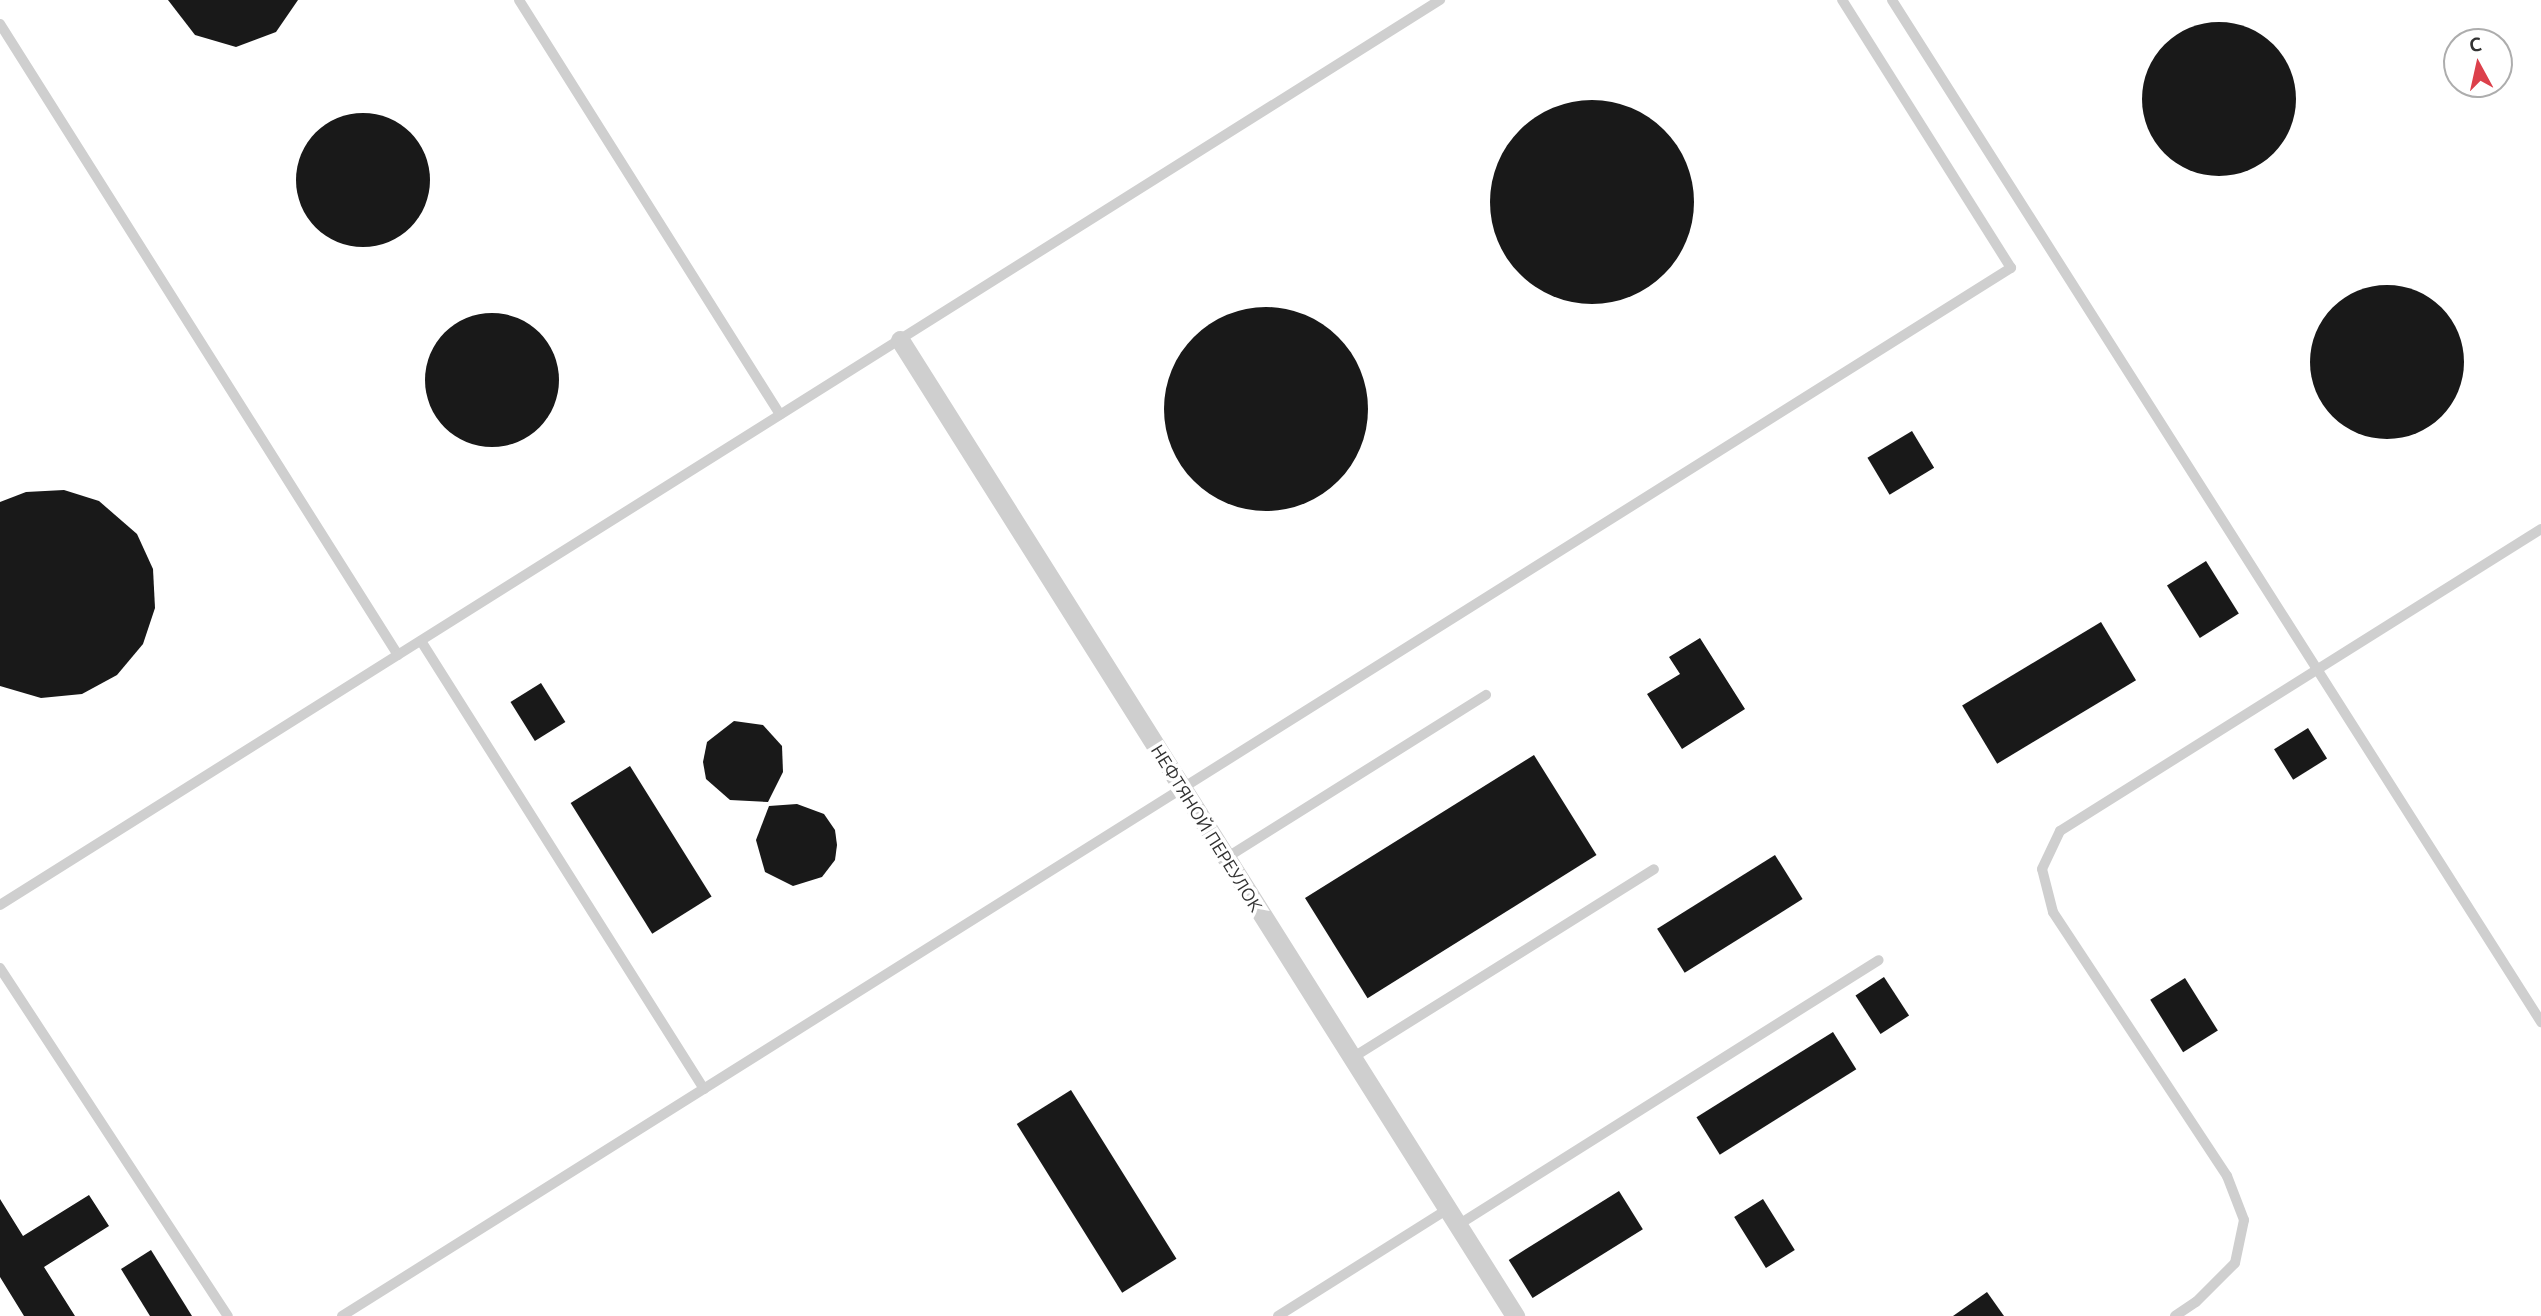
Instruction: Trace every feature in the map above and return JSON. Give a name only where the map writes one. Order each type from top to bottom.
[{"type":"street","name":"НЕФТЯНОЙ ПЕРЕУЛОК","points":[[900,340],[1515,1316]]},
{"type":"lane","points":[[519,0],[780,415]]},
{"type":"lane","points":[[0,905],[1440,0]]},
{"type":"lane","points":[[342,1316],[2011,268],[1842,0]]},
{"type":"lane","points":[[1892,0],[2316,671],[2541,1021]]},
{"type":"lane","points":[[0,24],[398,655]]},
{"type":"lane","points":[[2175,1316],[2196,1302],[2235,1263],[2244,1220],[2227,1176],[2053,912],[2042,869],[2060,831],[2541,529]]},
{"type":"lane","points":[[421,641],[704,1089]]},
{"type":"lane","points":[[1226,858],[1486,695]]},
{"type":"lane","points":[[1352,1058],[1654,869]]},
{"type":"lane","points":[[1278,1316],[1453,1217],[1879,960]]},
{"type":"lane","points":[[0,968],[228,1316]]},
{"type":"building","points":[[168,0],[298,0],[276,32],[236,47],[195,35]]},
{"type":"building","points":[[2219,22],[2249,28],[2274,44],[2290,69],[2296,99],[2290,129],[2274,154],[2249,170],[2219,176],[2189,170],[2164,154],[2148,129],[2142,99],[2148,69],[2164,44],[2189,28]]},
{"type":"building","points":[[1592,100],[1631,108],[1649,117],[1664,130],[1677,145],[1686,163],[1694,202],[1686,241],[1677,259],[1664,274],[1649,287],[1631,296],[1592,304],[1553,296],[1535,287],[1520,274],[1507,259],[1498,241],[1490,202],[1498,163],[1507,145],[1520,130],[1535,117],[1553,108]]},
{"type":"building","points":[[363,113],[389,118],[411,132],[425,154],[430,180],[425,206],[411,228],[389,242],[363,247],[337,242],[315,228],[301,206],[296,180],[301,154],[315,132],[337,118]]},
{"type":"building","points":[[2387,285],[2417,291],[2442,307],[2458,332],[2464,362],[2458,392],[2442,417],[2417,433],[2387,439],[2357,433],[2332,417],[2316,392],[2310,362],[2316,332],[2332,307],[2357,291]]},
{"type":"building","points":[[1266,307],[1305,315],[1323,324],[1338,337],[1351,352],[1360,370],[1368,409],[1360,448],[1351,466],[1338,481],[1323,494],[1305,503],[1266,511],[1227,503],[1209,494],[1194,481],[1181,466],[1172,448],[1164,409],[1172,370],[1181,352],[1194,337],[1209,324],[1227,315]]},
{"type":"building","points":[[492,313],[518,318],[540,332],[554,354],[559,380],[554,406],[540,428],[518,442],[492,447],[466,442],[444,428],[430,406],[425,380],[430,354],[444,332],[466,318]]},
{"type":"building","points":[[1912,431],[1934,468],[1890,495],[1867,458]]},
{"type":"building","points":[[64,490],[99,501],[137,534],[153,569],[155,608],[143,644],[117,675],[82,694],[41,698],[0,686],[0,502],[26,492]]},
{"type":"building","points":[[2206,561],[2239,614],[2200,638],[2167,585]]},
{"type":"building","points":[[2101,622],[2136,680],[1997,764],[1962,705]]},
{"type":"building","points":[[1700,638],[1745,709],[1682,749],[1647,694],[1680,674],[1669,657]]},
{"type":"building","points":[[541,683],[565,722],[535,741],[510,702]]},
{"type":"building","points":[[734,721],[763,725],[782,746],[783,772],[768,802],[730,800],[706,779],[703,762],[707,742]]},
{"type":"building","points":[[2308,728],[2327,759],[2293,780],[2274,749]]},
{"type":"building","points":[[1534,755],[1597,855],[1368,998],[1305,898]]},
{"type":"building","points":[[630,766],[712,897],[652,934],[571,803]]},
{"type":"building","points":[[797,804],[824,814],[835,830],[837,845],[835,860],[822,877],[793,886],[765,872],[756,840],[769,806]]},
{"type":"building","points":[[1775,855],[1803,899],[1685,973],[1657,929]]},
{"type":"building","points":[[1884,977],[1909,1016],[1881,1034],[1855,996]]},
{"type":"building","points":[[2185,978],[2218,1031],[2183,1052],[2150,1000]]},
{"type":"building","points":[[1833,1032],[1856,1069],[1720,1155],[1696,1117]]},
{"type":"building","points":[[1071,1090],[1176,1259],[1122,1293],[1017,1124]]},
{"type":"building","points":[[1619,1191],[1643,1229],[1533,1298],[1509,1260]]},
{"type":"building","points":[[89,1195],[109,1226],[44,1267],[75,1316],[24,1316],[0,1277],[0,1199],[23,1236]]},
{"type":"building","points":[[1763,1199],[1795,1250],[1766,1268],[1734,1217]]},
{"type":"building","points":[[151,1250],[192,1316],[150,1316],[121,1269]]},
{"type":"building","points":[[1987,1292],[2004,1316],[1953,1316]]}]
